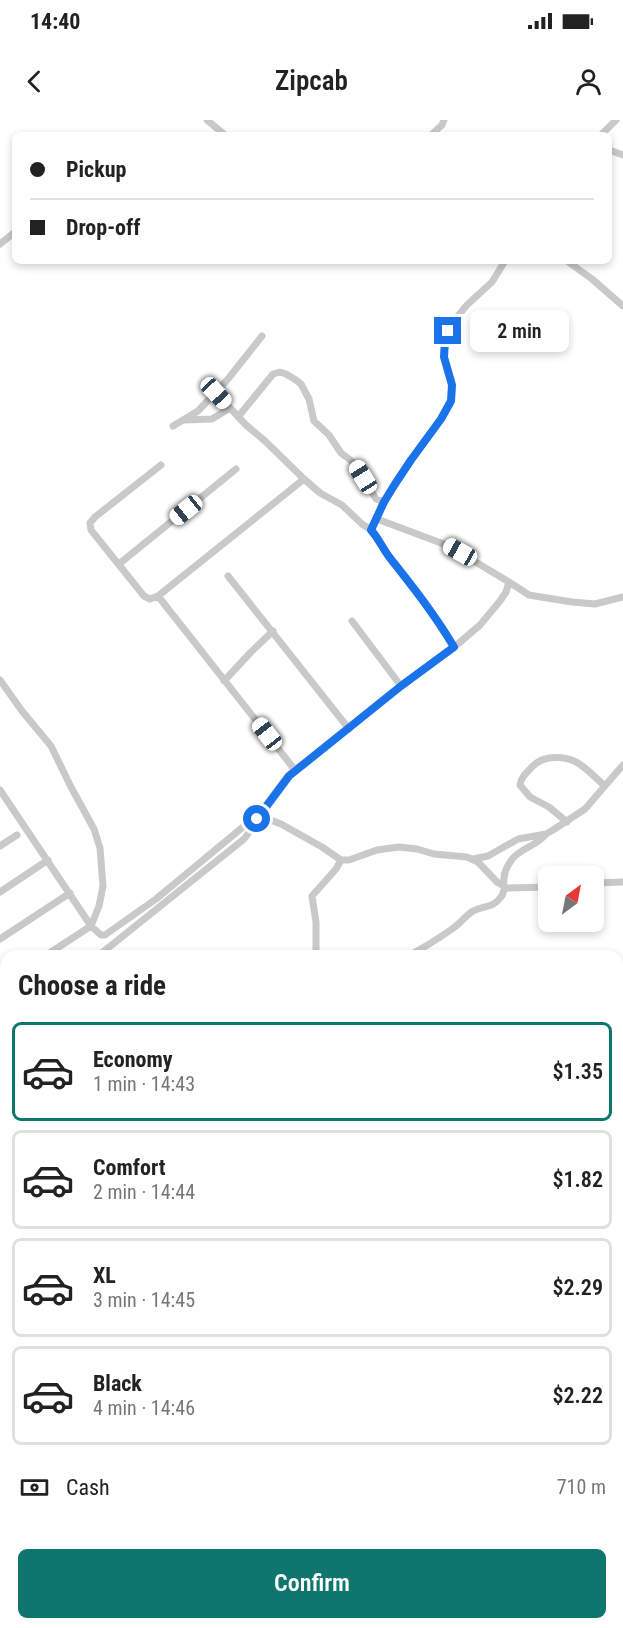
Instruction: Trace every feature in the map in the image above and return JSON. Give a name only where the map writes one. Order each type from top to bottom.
[{"type":"street","points":[[207,120],[221,132]]},
{"type":"street","points":[[434,132],[444,120]]},
{"type":"street","points":[[604,132],[616,120]]},
{"type":"street","points":[[0,244],[12,234]]},
{"type":"street","points":[[371,530],[384,502],[451,401],[452,390],[444,348],[452,323],[467,304],[492,282],[503,264]]},
{"type":"street","points":[[571,264],[623,306]]},
{"type":"street","points":[[173,426],[198,411],[216,393],[262,336]]},
{"type":"street","points":[[238,417],[273,374],[280,372],[292,377],[301,384],[309,399],[314,421],[329,435],[341,453],[353,462],[376,499],[384,502]]},
{"type":"street","points":[[216,393],[238,417],[320,494],[342,505],[371,530],[443,628],[454,647]]},
{"type":"street","points":[[185,420],[212,419],[230,408]]},
{"type":"street","points":[[161,465],[90,523],[91,530],[144,596],[150,599],[158,596],[304,479]]},
{"type":"street","points":[[119,564],[236,469]]},
{"type":"street","points":[[377,519],[449,546],[529,595],[595,604],[623,597]]},
{"type":"street","points":[[228,576],[349,729]]},
{"type":"street","points":[[105,950],[244,839],[280,786],[295,770],[480,625],[500,601],[509,582]]},
{"type":"street","points":[[158,596],[295,770]]},
{"type":"street","points":[[352,621],[401,686]]},
{"type":"street","points":[[224,681],[273,631]]},
{"type":"street","points":[[0,680],[51,746],[94,829],[100,848],[103,886],[99,906],[91,926],[54,950]]},
{"type":"street","points":[[567,822],[549,807],[530,797],[520,785],[521,780],[537,762],[543,759],[566,757],[579,763],[605,786]]},
{"type":"street","points":[[473,859],[488,856],[518,839],[546,834],[567,822],[585,809],[623,765]]},
{"type":"street","points":[[0,790],[2,800],[48,860],[91,926],[101,935],[105,935],[156,899],[249,822],[257,820],[268,819],[281,824],[322,846],[341,860],[357,858],[377,850],[399,847],[417,849],[434,854],[467,856],[504,887],[538,887]]},
{"type":"street","points":[[420,950],[452,930],[472,912],[495,904],[503,894],[506,870],[515,855],[542,839],[546,834]]},
{"type":"street","points":[[0,846],[17,835]]},
{"type":"street","points":[[0,892],[48,860]]},
{"type":"street","points":[[316,950],[316,921],[312,896],[341,860]]},
{"type":"street","points":[[604,883],[623,882]]},
{"type":"street","points":[[0,939],[70,893]]},
{"type":"route","points":[[257,819],[289,776],[401,686],[454,647],[443,628],[371,530],[395,484],[451,401],[452,385],[444,357],[448,331]]}]
